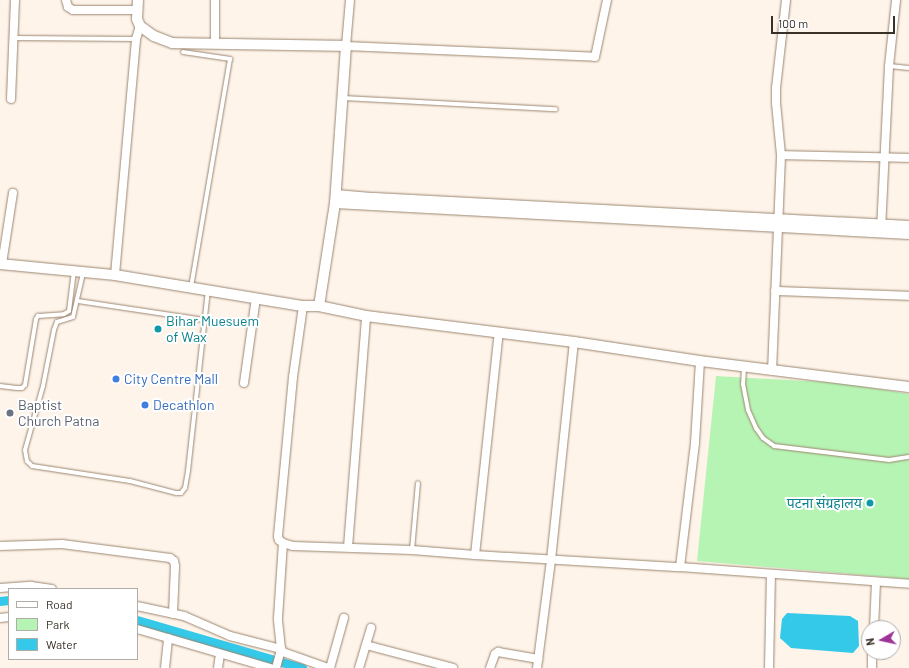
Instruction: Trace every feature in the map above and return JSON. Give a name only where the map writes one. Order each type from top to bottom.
[{"type":"street","points":[[11,99],[15,0]]},
{"type":"street","points":[[66,0],[68,7],[73,10],[138,5],[137,19],[140,26],[154,36],[172,43],[346,46],[595,57],[607,0]]},
{"type":"street","points":[[215,0],[215,44]]},
{"type":"street","points":[[319,306],[336,199],[350,0]]},
{"type":"street","points":[[772,371],[782,155],[776,96],[786,0]]},
{"type":"street","points":[[885,229],[884,157],[889,66],[896,0]]},
{"type":"street","points":[[115,275],[136,40],[140,26]]},
{"type":"street","points":[[782,155],[909,158]]},
{"type":"street","points":[[13,193],[1,264],[115,275],[303,306],[319,306],[366,316],[574,342],[772,371],[909,387]]},
{"type":"street","points":[[336,199],[885,229],[909,234]]},
{"type":"street","points":[[885,229],[909,226]]},
{"type":"street","points":[[775,291],[909,296]]},
{"type":"street","points":[[244,383],[256,298]]},
{"type":"street","points":[[303,306],[294,376],[278,536],[279,540],[283,544],[292,546],[412,550],[680,567],[909,584]]},
{"type":"street","points":[[348,547],[366,316]]},
{"type":"street","points":[[475,555],[499,332]]},
{"type":"street","points":[[490,668],[495,654],[498,652],[537,664],[551,560],[574,342]]},
{"type":"street","points":[[680,567],[695,443],[700,361]]},
{"type":"street","points":[[0,546],[62,544],[170,558],[174,561],[175,566],[173,614]]},
{"type":"street","points":[[138,629],[220,654],[246,665],[274,667],[280,652],[278,618],[283,544]]},
{"type":"street","points":[[769,668],[771,574]]},
{"type":"street","points":[[874,620],[876,582]]},
{"type":"street","points":[[0,588],[31,586],[45,588]]},
{"type":"street","points":[[138,606],[184,616],[230,636],[329,668],[344,618]]},
{"type":"street","points":[[359,668],[371,628]]},
{"type":"street","points":[[164,668],[168,638]]},
{"type":"street","points":[[366,645],[453,668]]},
{"type":"street","points":[[218,668],[220,654]]},
{"type":"lane","points":[[14,38],[136,40]]},
{"type":"lane","points":[[183,52],[230,59],[191,288]]},
{"type":"lane","points":[[889,66],[909,68]]},
{"type":"lane","points":[[343,98],[556,109]]},
{"type":"lane","points":[[79,271],[78,301],[73,317],[61,319],[57,322],[54,330],[43,386],[25,450],[27,461],[32,466],[130,481],[176,493],[181,493],[185,488],[188,471],[208,290]]},
{"type":"lane","points":[[0,386],[22,388],[25,385],[36,319],[38,316],[64,314],[69,311],[79,271]]},
{"type":"lane","points":[[78,301],[205,320]]},
{"type":"lane","points":[[744,367],[743,384],[748,410],[756,428],[763,438],[774,446],[889,460],[909,456]]},
{"type":"lane","points":[[412,550],[418,483]]},
{"type":"green space","points":[[716,376],[843,383],[909,394],[909,579],[697,561]]},
{"type":"water","points":[[787,613],[850,616],[858,621],[859,646],[853,653],[791,648],[780,638],[782,619]]},
{"type":"waterway","points":[[0,601],[8,600]]},
{"type":"waterway","points":[[138,620],[302,668]]},
{"type":"place","name":"Bihar Muesuem of Wax","points":[[158,329]]},
{"type":"place","name":"City Centre Mall","points":[[116,379]]},
{"type":"place","name":"Decathlon","points":[[145,405]]},
{"type":"place","name":"Baptist Church Patna","points":[[10,413]]},
{"type":"place","name":"पटना संग्रहालय","points":[[870,503]]}]
